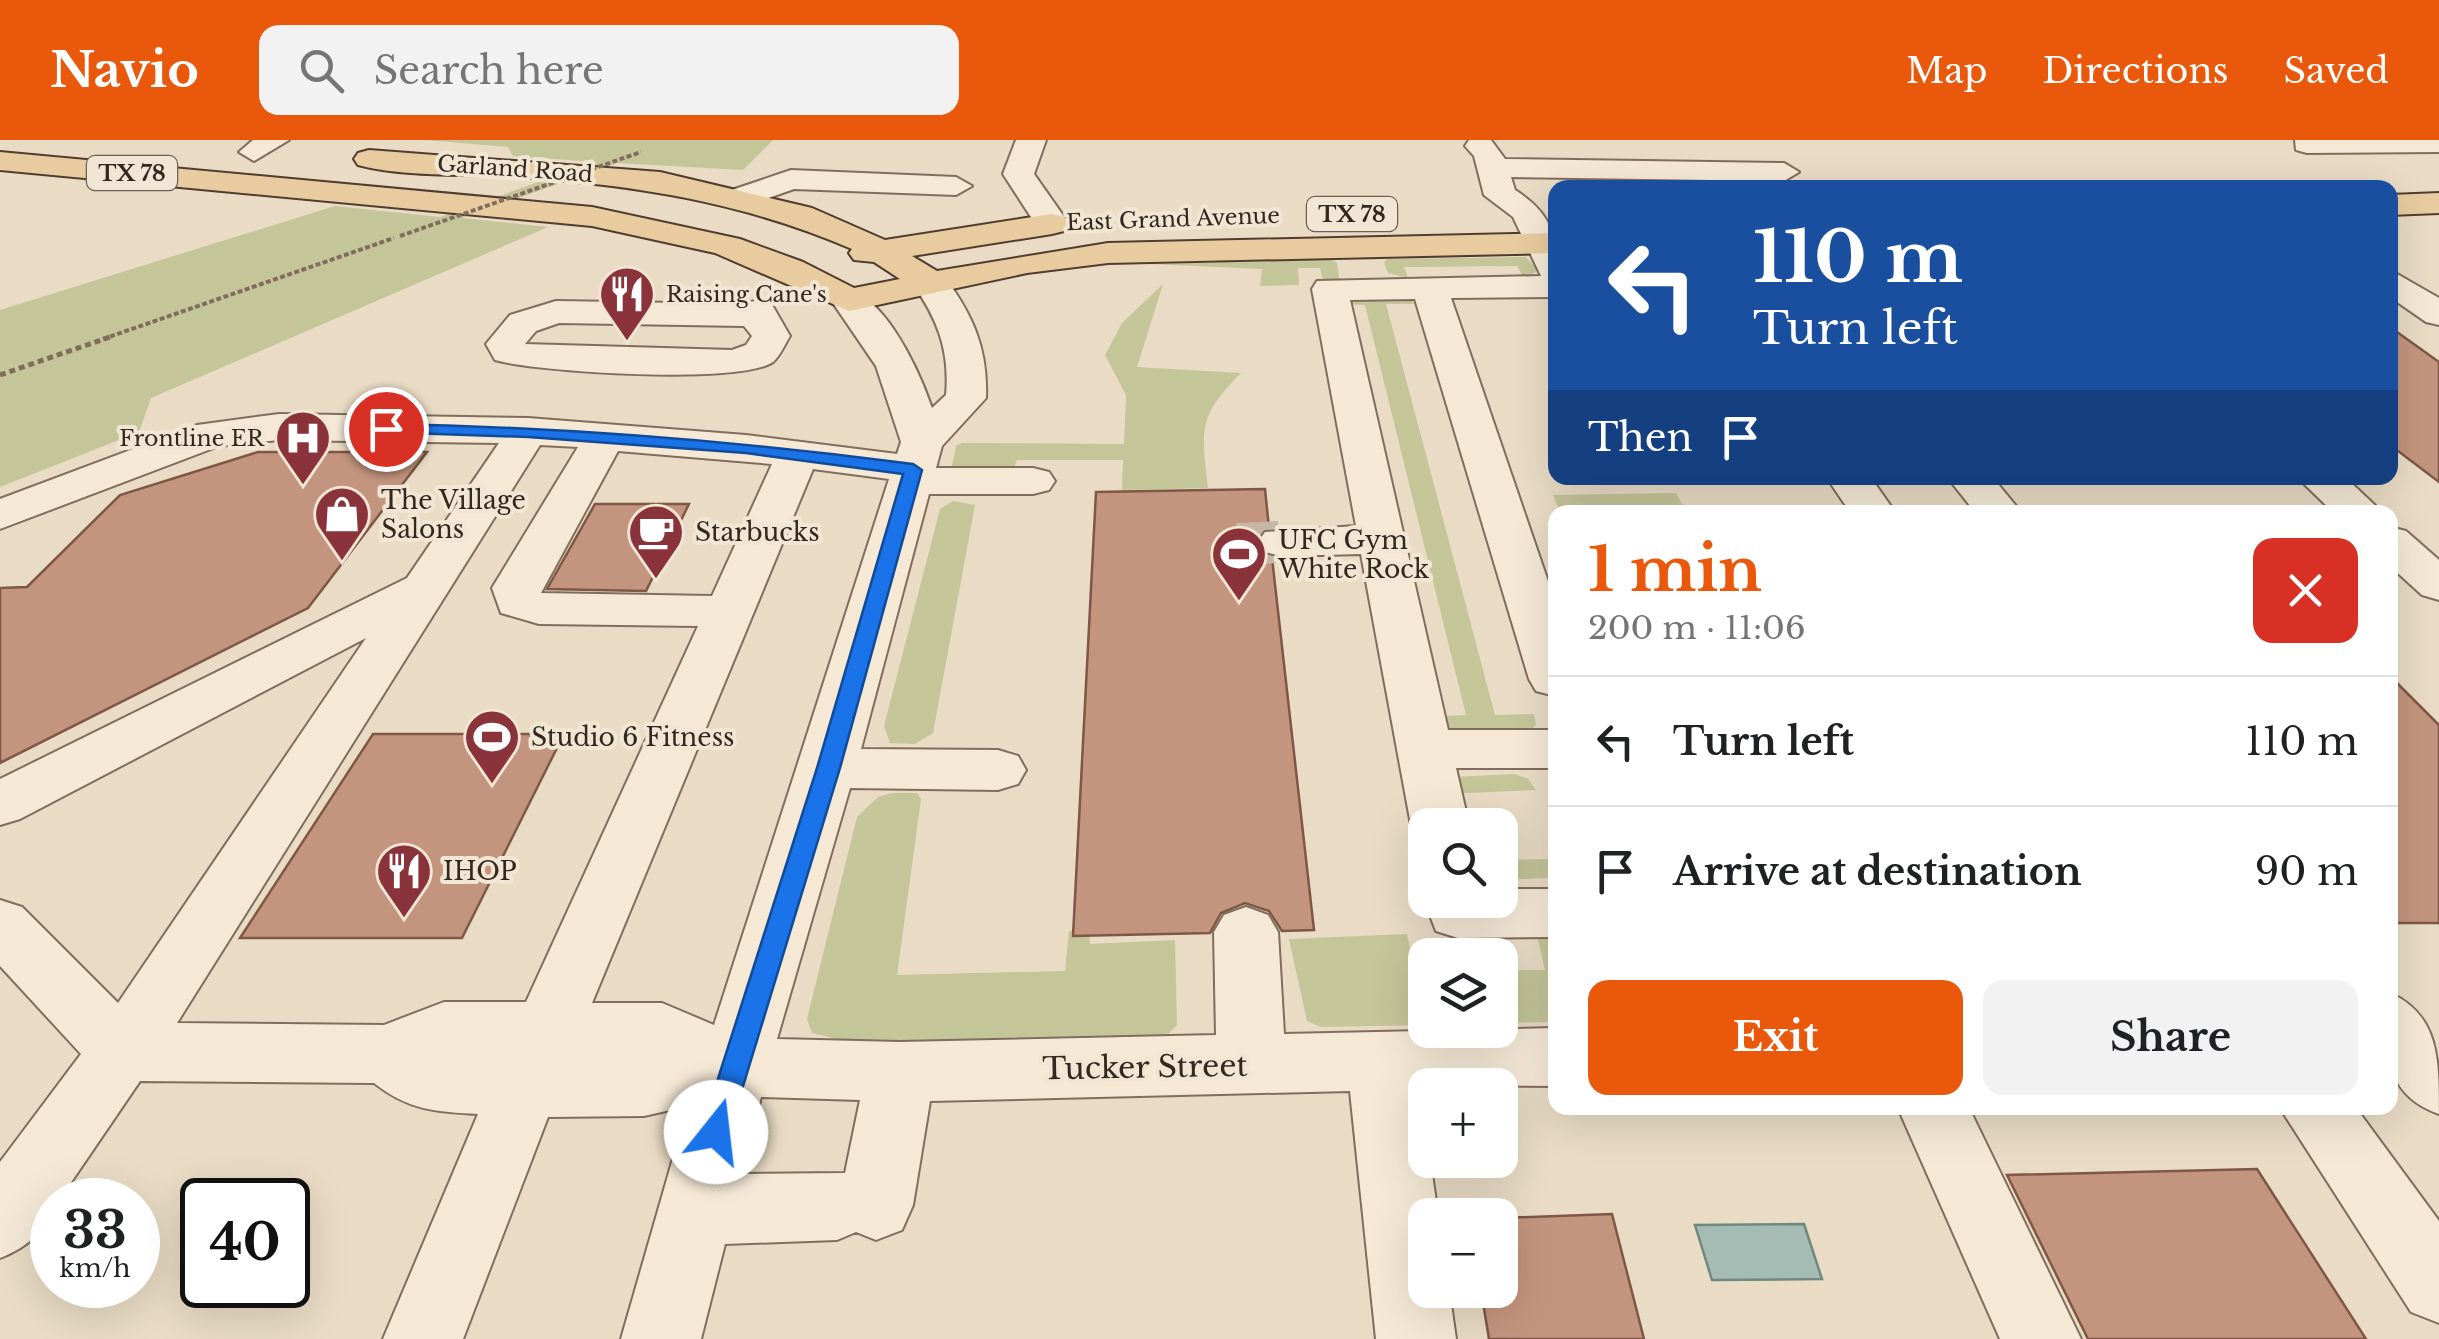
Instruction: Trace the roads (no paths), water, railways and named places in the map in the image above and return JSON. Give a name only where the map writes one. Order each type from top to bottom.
[{"type":"main road","points":[[7,166],[62,140]]},
{"type":"main road","name":"TX 78","points":[[80,140],[150,144]]},
{"type":"main road","points":[[220,149],[276,149]]},
{"type":"main road","name":"Garland Road","points":[[339,157],[632,177],[740,198],[882,249],[929,282]]},
{"type":"main road","name":"Garland Road","points":[[7,166],[404,199],[633,226],[690,238],[796,270],[850,300]]},
{"type":"main road","points":[[2398,205],[2439,204]]},
{"type":"main road","points":[[1468,213],[1547,236]]},
{"type":"main road","name":"East Grand Avenue","points":[[796,270],[882,249],[1089,221]]},
{"type":"main road","points":[[2398,231],[2439,230]]},
{"type":"main road","name":"East Grand Avenue","points":[[850,300],[929,282],[1108,253],[1547,236]]},
{"type":"street","points":[[1031,140],[1018,174],[1052,224]]},
{"type":"street","points":[[1468,140],[1488,152],[1500,195],[1547,236]]},
{"type":"street","points":[[1760,140],[1789,180]]},
{"type":"street","points":[[2308,144],[2439,144]]},
{"type":"street","points":[[1493,168],[1530,154],[1789,180]]},
{"type":"street","points":[[1530,154],[1531,183],[1540,202],[1547,236]]},
{"type":"street","points":[[740,198],[791,179],[956,186]]},
{"type":"street","points":[[1358,244],[1374,289]]},
{"type":"street","points":[[661,1339],[734,1067],[828,768],[915,464],[966,398],[970,358],[956,316],[929,282]]},
{"type":"street","points":[[1436,808],[1330,289],[1548,286]]},
{"type":"street","points":[[2398,286],[2439,314]]},
{"type":"street","points":[[1430,288],[1548,657]]},
{"type":"street","points":[[850,300],[879,332],[903,375],[915,464]]},
{"type":"street","points":[[556,312],[755,313],[768,324],[771,336],[760,353],[738,362],[530,358],[509,352],[505,344],[523,323],[556,312]]},
{"type":"street","points":[[0,515],[153,454],[212,434],[246,428],[528,432],[605,437],[915,464],[1034,481]]},
{"type":"street","points":[[0,1224],[122,1052],[528,432]]},
{"type":"street","points":[[605,437],[516,588],[518,602],[539,609],[732,611]]},
{"type":"street","points":[[423,1339],[536,1059],[797,456]]},
{"type":"street","points":[[1976,485],[1992,505]]},
{"type":"street","points":[[2328,485],[2350,505]]},
{"type":"street","points":[[1281,542],[1382,539]]},
{"type":"street","points":[[2398,548],[2439,585]]},
{"type":"street","points":[[0,804],[424,588]]},
{"type":"street","points":[[1424,750],[1548,749]]},
{"type":"street","points":[[828,768],[998,770]]},
{"type":"street","points":[[1518,913],[1548,912]]},
{"type":"street","points":[[0,924],[122,1052]]},
{"type":"street","points":[[1246,932],[1250,1064]]},
{"type":"street","name":"Tucker Street","points":[[122,1052],[388,1054],[423,1081],[536,1059],[644,1086],[734,1067],[900,1072],[1548,1057]]},
{"type":"street","points":[[1382,1061],[1416,1339]]},
{"type":"street","points":[[695,1210],[857,1205],[900,1072]]},
{"type":"street","points":[[1936,1115],[2040,1339]]},
{"type":"street","points":[[2320,1115],[2439,1285]]},
{"type":"water","points":[[1804,1224],[1822,1279],[1712,1280],[1695,1225]]},
{"type":"tunnel","points":[[1237,544],[1281,542]]},
{"type":"place","name":"Raising Cane's","points":[[627,343]]},
{"type":"place","name":"Frontline ER","points":[[303,487]]},
{"type":"place","name":"The Village Salons","points":[[342,563]]},
{"type":"place","name":"Starbucks","points":[[656,581]]},
{"type":"place","name":"UFC Gym White Rock","points":[[1239,603]]},
{"type":"place","name":"Studio 6 Fitness","points":[[492,786]]},
{"type":"place","name":"IHOP","points":[[404,920]]}]
